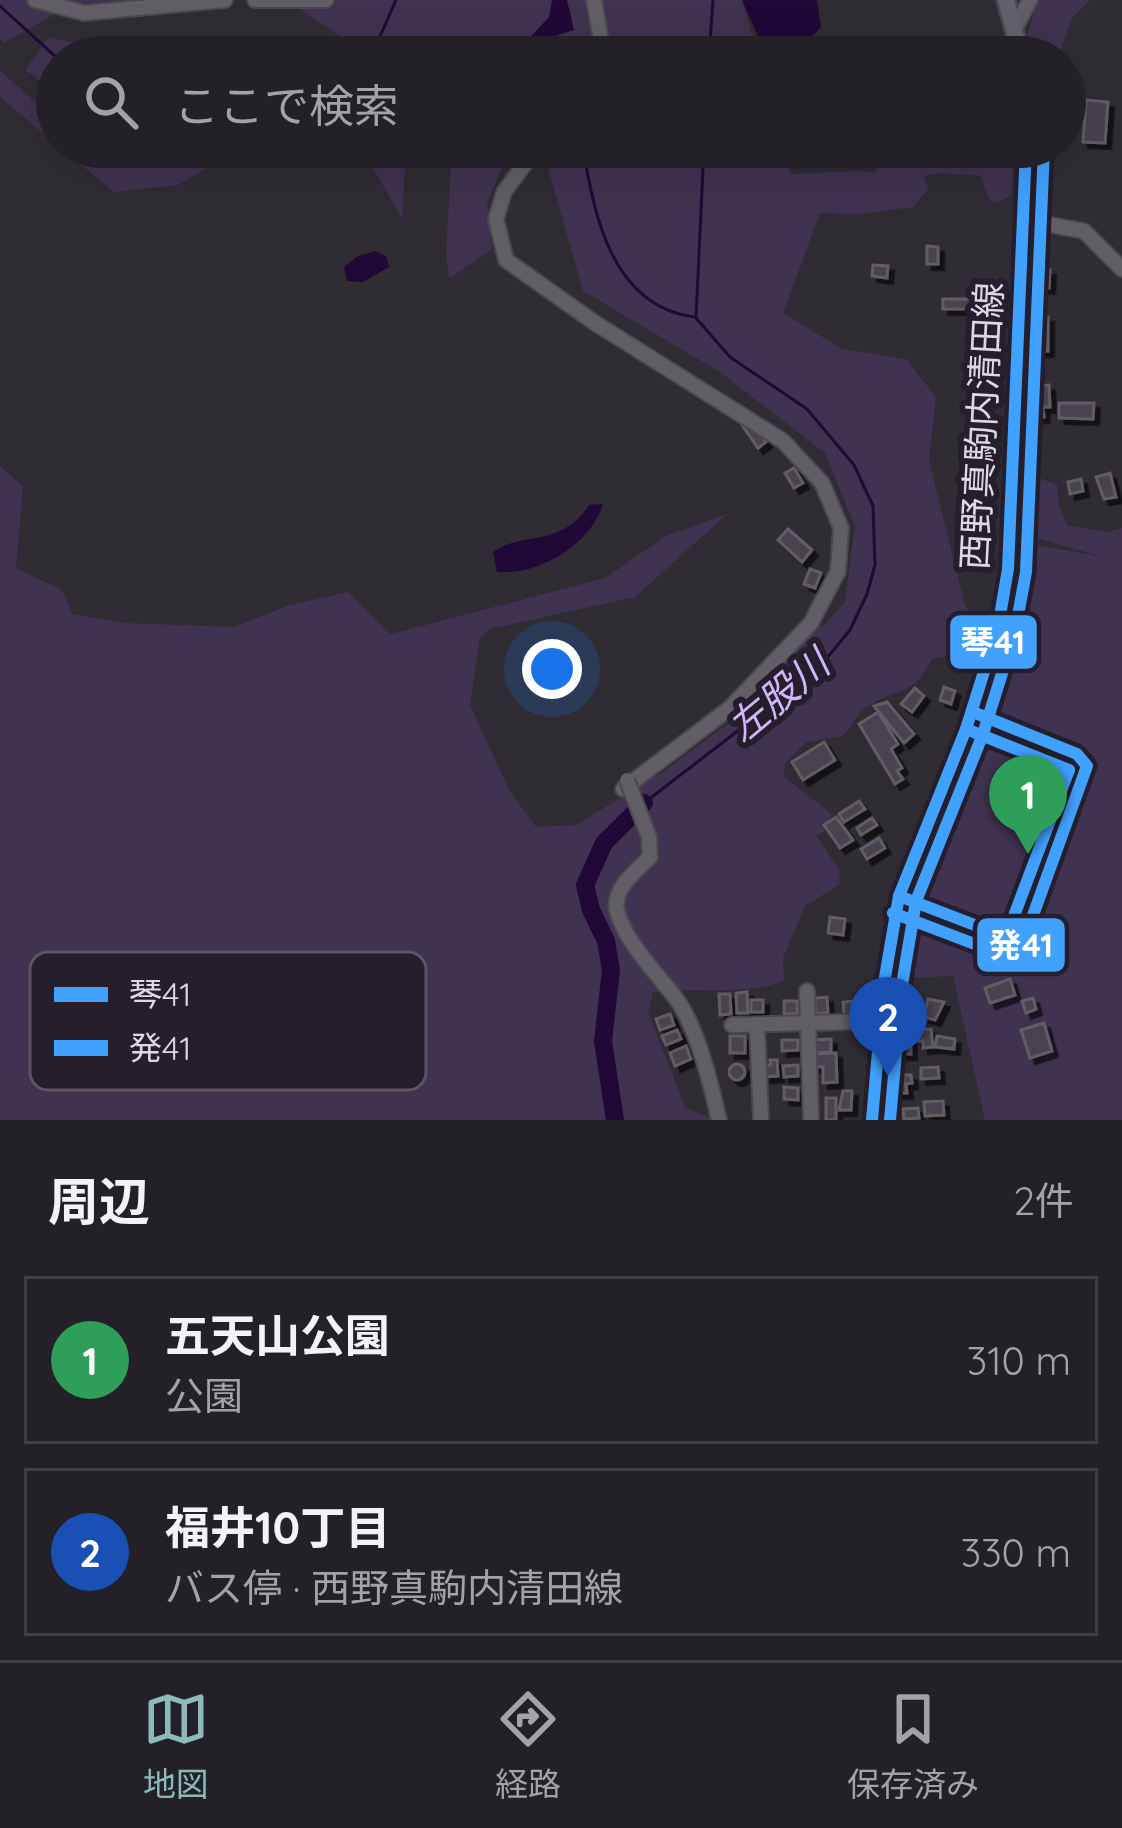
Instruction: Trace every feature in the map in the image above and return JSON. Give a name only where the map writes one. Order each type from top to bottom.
[{"type":"main road","points":[[1006,0],[1017,36]]},
{"type":"main road","name":"西野真駒内清田線","points":[[872,1120],[898,896],[966,729],[998,627],[1008,569],[1025,168]]},
{"type":"street","points":[[34,0],[84,13],[225,0]]},
{"type":"street","points":[[255,0],[326,0]]},
{"type":"street","points":[[595,0],[601,36]]},
{"type":"street","points":[[1016,28],[1030,0]]},
{"type":"street","points":[[522,168],[504,192],[496,232],[506,260],[595,323],[783,441],[822,483],[842,528],[838,571],[811,623],[730,708],[625,785],[650,837],[650,857],[620,888],[616,909],[651,971],[678,1000],[710,1080],[719,1120]]},
{"type":"street","points":[[1024,220],[1084,231],[1122,268]]},
{"type":"street","points":[[807,991],[811,1120]]},
{"type":"street","points":[[732,1025],[880,1021]]},
{"type":"street","points":[[757,1025],[761,1120]]},
{"type":"shaded area","points":[[0,0],[130,0],[72,4],[4,43]]},
{"type":"shaded area","points":[[294,0],[742,0],[752,36],[340,36]]},
{"type":"shaded area","points":[[552,0],[567,0],[574,30],[531,36],[549,17]]},
{"type":"shaded area","points":[[742,0],[817,0],[821,27],[813,36],[758,36]]},
{"type":"shaded area","points":[[1038,0],[1090,0],[1072,18],[1066,36],[1027,35]]},
{"type":"shaded area","points":[[36,55],[36,78],[25,70]]},
{"type":"shaded area","points":[[0,71],[36,102],[36,127],[0,97]]},
{"type":"shaded area","points":[[85,168],[207,168],[178,185],[114,192]]},
{"type":"shaded area","points":[[373,168],[405,168],[402,219]]},
{"type":"shaded area","points":[[451,168],[502,168],[487,204],[492,249],[450,278],[446,256]]},
{"type":"shaded area","points":[[548,168],[788,168],[792,174],[876,172],[876,168],[1013,168],[1011,195],[998,203],[989,200],[981,176],[939,173],[924,176],[928,190],[913,207],[820,213],[783,313],[842,349],[906,359],[936,397],[929,460],[964,602],[977,629],[971,650],[931,660],[918,680],[864,709],[842,736],[807,742],[785,763],[784,777],[832,814],[824,832],[816,835],[839,870],[840,884],[805,906],[783,958],[784,981],[752,989],[653,992],[648,1012],[685,1107],[714,1120],[0,1120],[0,466],[23,487],[16,568],[62,590],[72,614],[123,623],[234,627],[290,605],[348,592],[391,634],[605,578],[666,536],[727,514],[635,597],[490,629],[480,637],[470,705],[509,790],[536,827],[576,825],[663,772],[740,715],[742,704],[845,602],[855,526],[825,453],[720,372],[583,291]]},
{"type":"shaded area","points":[[376,251],[386,256],[389,267],[363,282],[347,281],[344,267]]},
{"type":"shaded area","points":[[1032,479],[1057,485],[1067,525],[1106,532],[1122,528],[1122,1120],[985,1120],[953,976],[901,978],[920,884],[999,679],[1024,543],[1104,557],[1030,536],[1025,519]]},
{"type":"shaded area","points":[[603,504],[587,532],[561,554],[530,569],[497,572],[493,552],[567,528],[589,505]]},
{"type":"building","points":[[1086,100],[1108,102],[1105,143],[1086,142]]},
{"type":"building","points":[[927,246],[938,247],[938,264],[927,264]]},
{"type":"building","points":[[873,265],[888,266],[887,278],[872,276]]},
{"type":"building","points":[[1039,270],[1050,270],[1049,288],[1039,287]]},
{"type":"building","points":[[943,299],[972,299],[972,309],[943,309]]},
{"type":"building","points":[[1037,317],[1048,317],[1048,351],[1037,351]]},
{"type":"building","points":[[1049,385],[1050,407],[1043,407],[1044,417],[1036,417],[1034,386]]},
{"type":"building","points":[[1059,403],[1094,403],[1093,419],[1059,418]]},
{"type":"building","points":[[750,419],[766,442],[758,448],[742,425]]},
{"type":"building","points":[[794,468],[803,483],[794,488],[785,473]]},
{"type":"building","points":[[1110,473],[1116,497],[1104,499],[1096,477]]},
{"type":"building","points":[[1081,479],[1083,491],[1070,494],[1068,482]]},
{"type":"building","points":[[788,529],[812,550],[802,562],[778,540]]},
{"type":"building","points":[[810,569],[821,573],[815,588],[804,584]]},
{"type":"building","points":[[944,687],[955,691],[951,704],[940,700]]},
{"type":"building","points":[[915,688],[924,696],[912,712],[901,704]]},
{"type":"building","points":[[887,702],[914,734],[904,743],[874,706]]},
{"type":"building","points":[[878,712],[898,744],[891,749],[903,779],[895,784],[859,724]]},
{"type":"building","points":[[824,742],[835,760],[803,780],[792,762]]},
{"type":"building","points":[[859,801],[865,809],[844,822],[839,814]]},
{"type":"building","points":[[836,817],[853,840],[840,848],[824,825]]},
{"type":"building","points":[[872,818],[877,825],[861,835],[857,828]]},
{"type":"building","points":[[879,838],[885,848],[867,859],[861,849]]},
{"type":"building","points":[[830,917],[845,919],[843,935],[828,933]]},
{"type":"building","points":[[1010,979],[1015,995],[990,1003],[985,988]]},
{"type":"building","points":[[747,992],[748,1013],[737,1013],[736,993]]},
{"type":"building","points":[[719,994],[730,994],[731,1014],[720,1015]]},
{"type":"building","points":[[827,997],[828,1013],[816,1014],[815,998]]},
{"type":"building","points":[[1033,998],[1036,1009],[1026,1013],[1022,1001]]},
{"type":"building","points":[[928,999],[944,1002],[935,1020],[924,1017]]},
{"type":"building","points":[[751,1000],[763,1000],[763,1012],[751,1012]]},
{"type":"building","points":[[784,1001],[797,1001],[797,1014],[784,1014]]},
{"type":"building","points":[[855,1001],[856,1014],[844,1015],[843,1002]]},
{"type":"building","points":[[670,1014],[674,1025],[660,1030],[656,1019]]},
{"type":"building","points":[[1044,1023],[1052,1051],[1030,1058],[1021,1030]]},
{"type":"building","points":[[910,1028],[911,1054],[895,1054],[894,1029]]},
{"type":"building","points":[[931,1029],[933,1047],[923,1048],[916,1030]]},
{"type":"building","points":[[677,1030],[681,1039],[666,1045],[662,1036]]},
{"type":"building","points":[[730,1036],[745,1036],[745,1053],[730,1053]]},
{"type":"building","points":[[937,1036],[955,1039],[954,1049],[935,1047]]},
{"type":"building","points":[[831,1039],[831,1052],[815,1053],[814,1040]]},
{"type":"building","points":[[782,1040],[798,1040],[798,1050],[782,1051]]},
{"type":"building","points":[[686,1046],[691,1059],[675,1066],[670,1053]]},
{"type":"building","points":[[836,1053],[837,1082],[823,1083],[823,1067],[815,1067],[814,1054]]},
{"type":"building","points":[[770,1060],[777,1060],[778,1076],[765,1077],[764,1065],[771,1065]]},
{"type":"building","points":[[737,1064],[745,1072],[737,1080],[729,1072]]},
{"type":"building","points":[[798,1065],[798,1076],[784,1077],[783,1066]]},
{"type":"building","points":[[938,1067],[939,1078],[921,1079],[921,1068]]},
{"type":"building","points":[[903,1075],[911,1075],[912,1083],[906,1084],[907,1093],[898,1093],[898,1085],[903,1085]]},
{"type":"building","points":[[784,1087],[798,1088],[798,1100],[784,1099]]},
{"type":"building","points":[[843,1091],[852,1091],[851,1110],[839,1110]]},
{"type":"building","points":[[826,1098],[836,1098],[836,1120],[826,1120]]},
{"type":"building","points":[[943,1101],[944,1115],[925,1116],[924,1102]]},
{"type":"building","points":[[918,1108],[919,1118],[904,1119],[903,1109]]},
{"type":"waterway","points":[[380,36],[396,0]]},
{"type":"waterway","name":"左股川","points":[[710,36],[713,0]]},
{"type":"waterway","points":[[0,6],[36,39]]},
{"type":"waterway","points":[[587,168],[601,228],[626,277],[666,309],[694,317]]},
{"type":"waterway","name":"左股川","points":[[644,803],[817,670],[850,630],[875,565],[873,506],[854,465],[807,409],[730,357],[696,318],[703,168]]},
{"type":"waterway","name":"左股川","points":[[615,1120],[603,1041],[611,970],[606,941],[585,885],[604,843],[644,803]]},
{"type":"transit line","name":"琴41","points":[[872,1120],[884,983],[899,896],[966,729],[998,627],[1008,569],[1025,168]]},
{"type":"transit line","name":"発41","points":[[890,1120],[902,985],[916,901],[983,734],[1015,632],[1026,572],[1043,168]]},
{"type":"transit line","name":"発41","points":[[893,913],[1001,954],[1013,953],[1023,943],[1087,766],[1077,754],[973,712]]},
{"type":"transit line","name":"琴41","points":[[966,729],[1069,770]]},
{"type":"transit line","name":"琴41","points":[[1006,937],[1069,770]]},
{"type":"transit line","name":"琴41","points":[[899,896],[1006,937]]},
{"type":"place","name":"五天山公園","points":[[1028,854]]},
{"type":"place","name":"福井10丁目","points":[[888,1076]]}]
